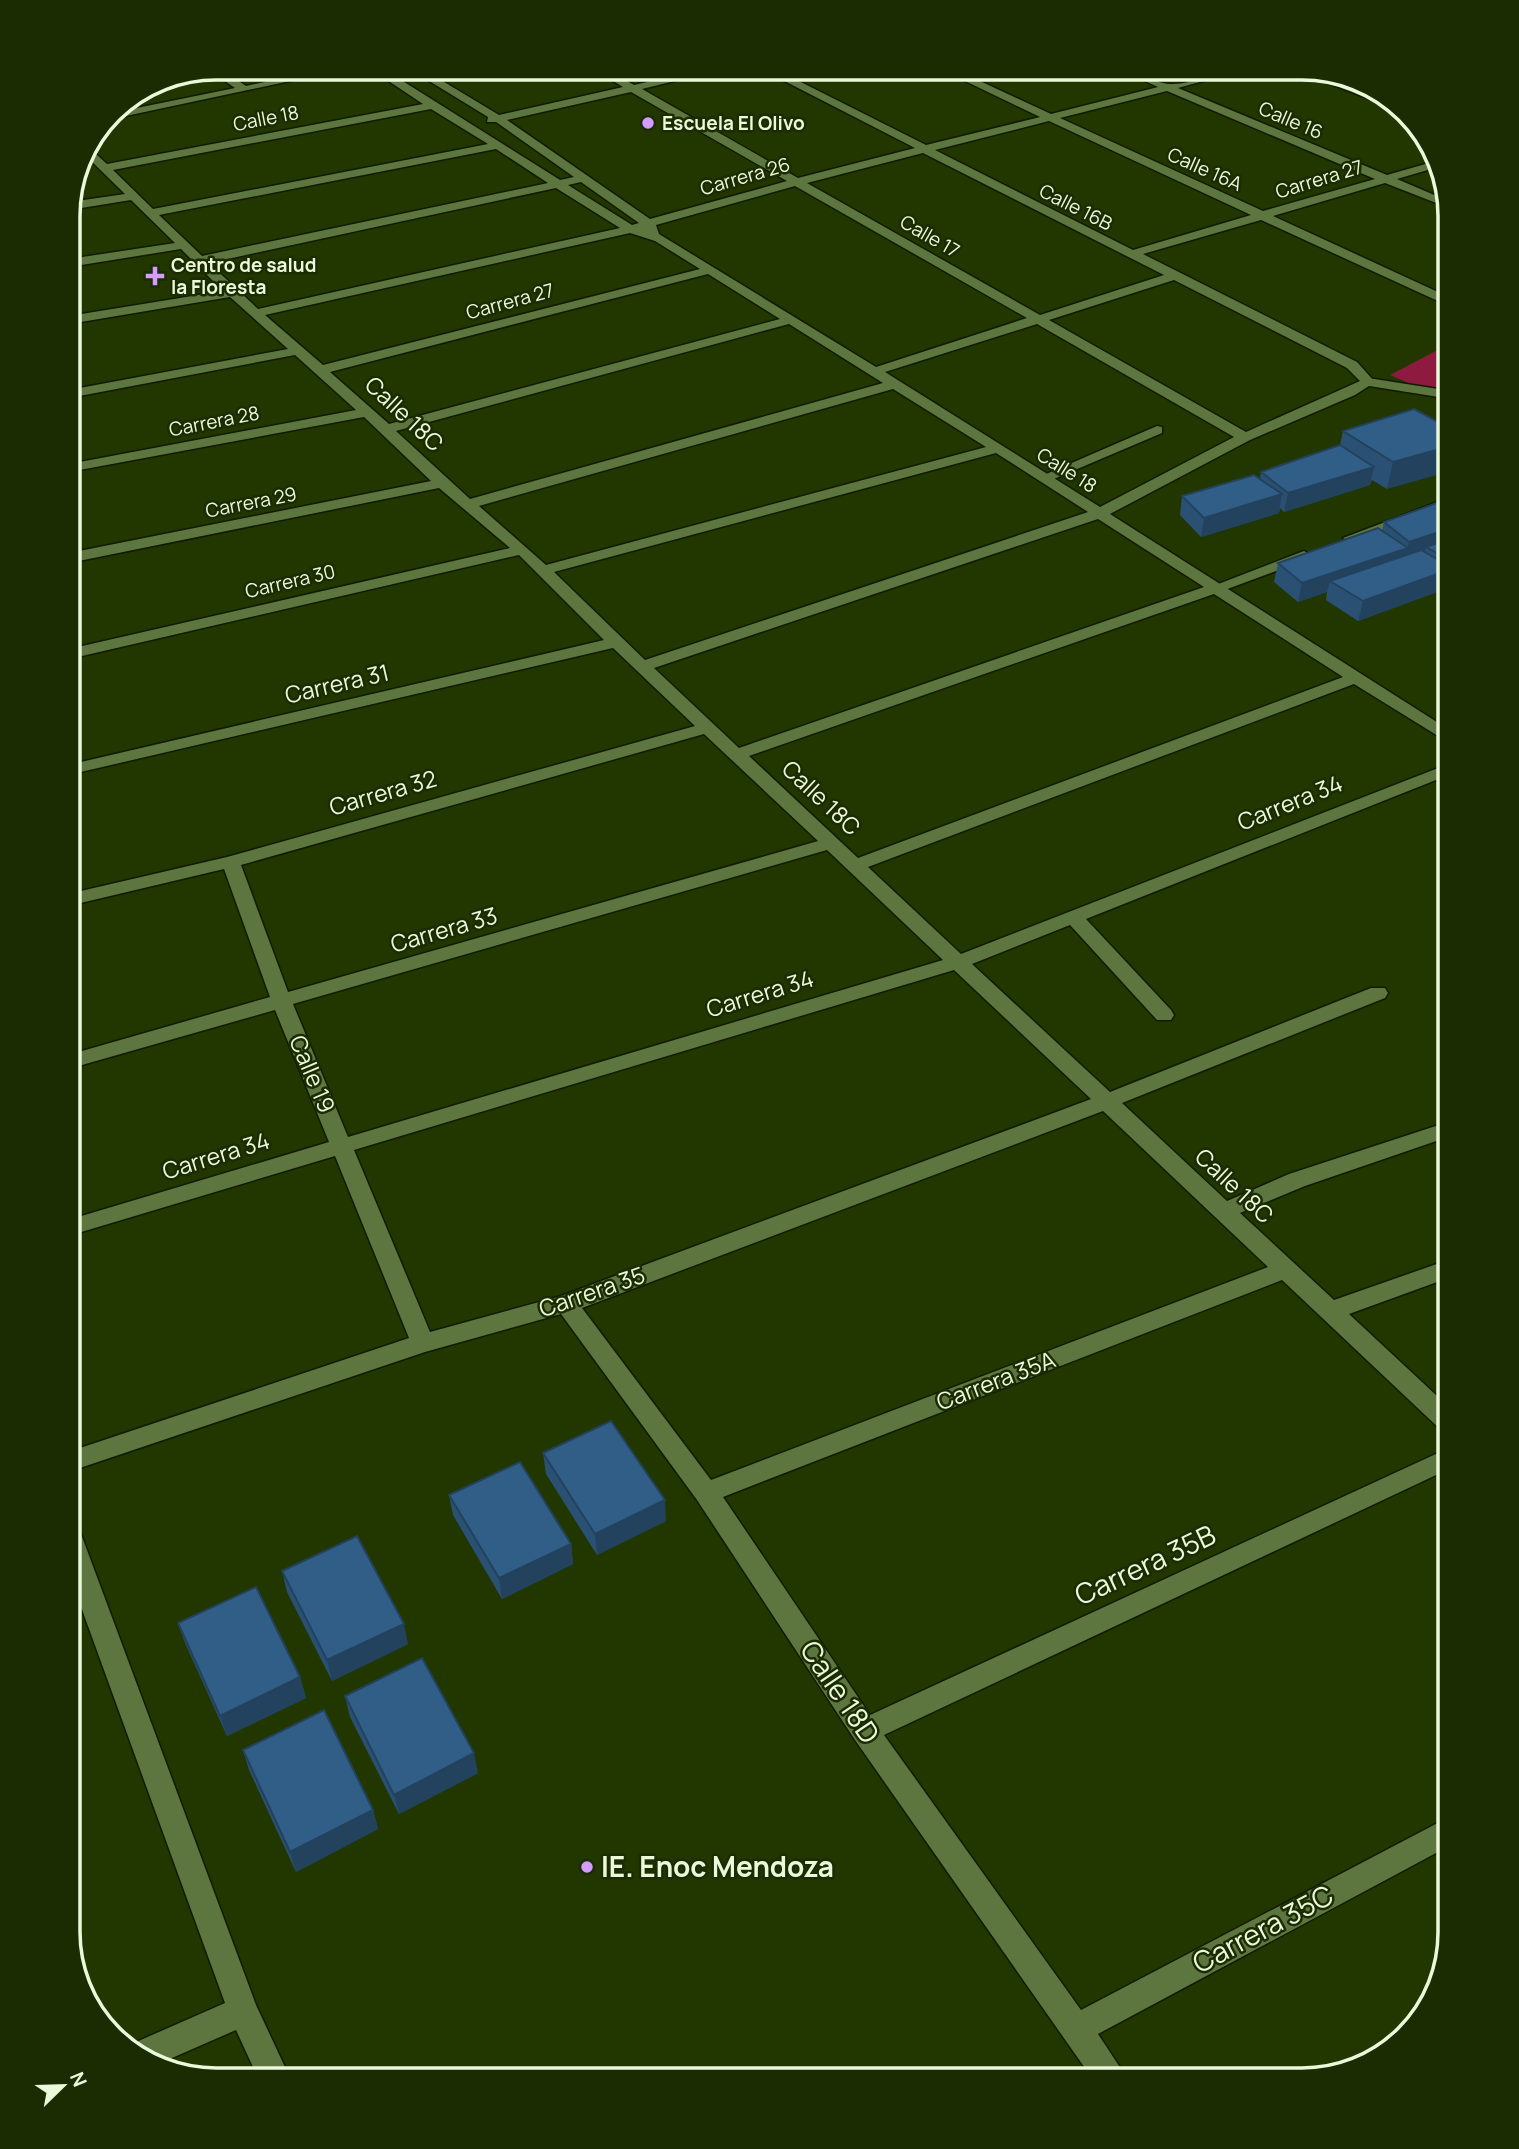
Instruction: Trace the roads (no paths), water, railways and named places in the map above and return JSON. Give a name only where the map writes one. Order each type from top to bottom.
[{"type":"street","points":[[231,80],[244,89]]},
{"type":"street","name":"Calle 18","points":[[128,113],[287,80]]},
{"type":"street","name":"Calle 18","points":[[393,80],[630,229],[659,238],[998,448],[1438,730]]},
{"type":"street","name":"Calle 18","points":[[434,80],[498,118],[649,223],[659,238]]},
{"type":"street","name":"Calle 17","points":[[619,80],[1245,437]]},
{"type":"street","points":[[465,126],[667,80]]},
{"type":"street","name":"Calle 16B","points":[[789,81],[1352,365],[1368,382]]},
{"type":"street","name":"Calle 16A","points":[[970,81],[1438,297]]},
{"type":"street","name":"Calle 16","points":[[1151,81],[1437,200]]},
{"type":"street","name":"Carrera 26","points":[[256,313],[630,229],[795,182],[1195,81]]},
{"type":"street","name":"Calle 18","points":[[94,158],[433,105]]},
{"type":"street","points":[[154,212],[496,146]]},
{"type":"street","name":"Calle 18C","points":[[93,159],[154,212],[233,293],[386,429],[442,483],[522,550],[616,642],[645,666],[1438,1412]]},
{"type":"street","name":"Carrera 27","points":[[1131,254],[1429,166]]},
{"type":"street","points":[[203,260],[378,225],[584,178]]},
{"type":"street","points":[[81,204],[134,196]]},
{"type":"street","points":[[81,261],[185,245]]},
{"type":"street","name":"Carrera 27","points":[[321,370],[709,270]]},
{"type":"street","points":[[873,372],[1174,276]]},
{"type":"street","points":[[81,318],[233,293]]},
{"type":"street","points":[[386,429],[790,320]]},
{"type":"street","points":[[81,392],[298,351]]},
{"type":"street","points":[[645,666],[1100,513],[1245,437],[1368,382],[1438,393]]},
{"type":"street","points":[[470,504],[894,384]]},
{"type":"street","name":"Carrera 28","points":[[81,466],[367,412]]},
{"type":"street","points":[[1044,478],[1157,430]]},
{"type":"street","points":[[541,571],[998,448]]},
{"type":"street","name":"Carrera 29","points":[[81,556],[442,483]]},
{"type":"street","points":[[738,754],[1216,588],[1438,506]]},
{"type":"street","name":"Carrera 30","points":[[81,651],[522,550]]},
{"type":"street","name":"Carrera 31","points":[[81,767],[616,642]]},
{"type":"street","points":[[856,865],[1356,678]]},
{"type":"street","name":"Carrera 32","points":[[81,897],[230,862],[709,727]]},
{"type":"street","name":"Carrera 34","points":[[80,1224],[959,962],[1438,773]]},
{"type":"street","name":"Carrera 33","points":[[81,1058],[833,843]]},
{"type":"street","name":"Calle 19","points":[[230,862],[282,1002],[423,1343]]},
{"type":"street","points":[[1073,918],[1164,1015]]},
{"type":"street","name":"Carrera 35","points":[[80,1458],[423,1343],[566,1304],[1108,1101],[1378,993]]},
{"type":"street","points":[[1224,1211],[1297,1180],[1438,1132]]},
{"type":"street","name":"Carrera 35A","points":[[706,1493],[1286,1269]]},
{"type":"street","points":[[1330,1311],[1438,1273]]},
{"type":"street","name":"Calle 18D","points":[[566,1304],[706,1493],[865,1731],[1104,2068]]},
{"type":"street","name":"Carrera 35B","points":[[865,1731],[1438,1463]]},
{"type":"street","points":[[80,1567],[243,2011],[269,2068]]},
{"type":"street","name":"Carrera 35C","points":[[1076,2029],[1438,1837]]},
{"type":"street","points":[[151,2051],[243,2011]]},
{"type":"place","name":"Escuela El Olivo","points":[[648,123]]},
{"type":"place","name":"Centro de salud la Floresta","points":[[155,276]]},
{"type":"place","name":"IE. Enoc Mendoza","points":[[587,1867]]}]
